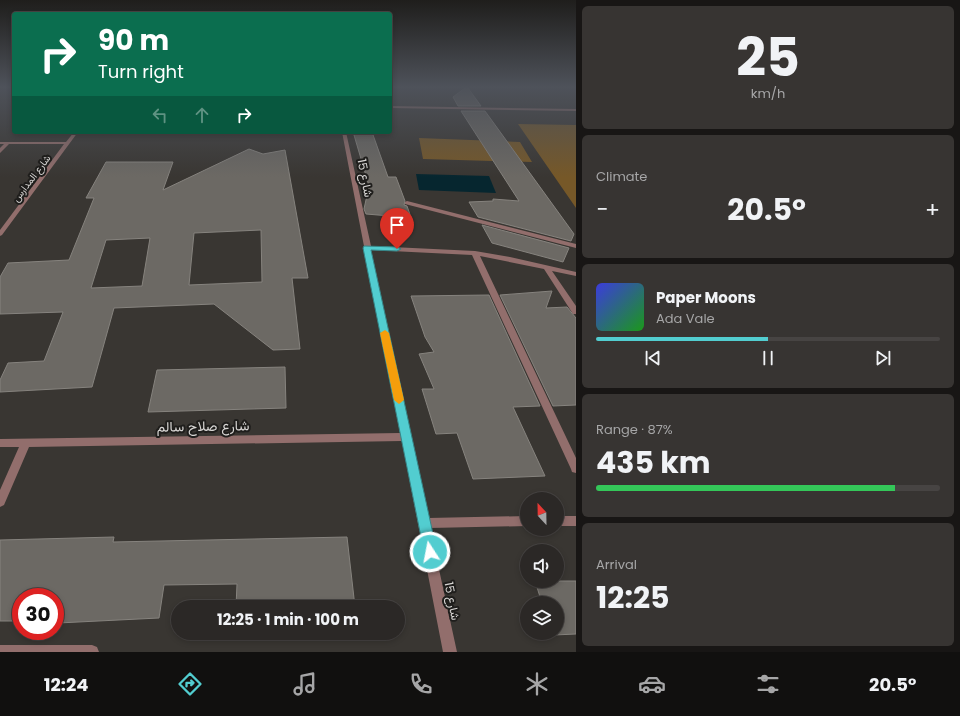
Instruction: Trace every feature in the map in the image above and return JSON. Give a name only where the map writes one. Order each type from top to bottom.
[{"type":"street","name":"شارع المدارس","points":[[0,234],[75,134]]},
{"type":"street","name":"شارع 15","points":[[344,134],[425,523],[450,652]]},
{"type":"street","points":[[0,143],[68,143]]},
{"type":"street","points":[[0,151],[8,143]]},
{"type":"street","points":[[407,203],[576,246]]},
{"type":"street","points":[[367,248],[475,253],[576,274]]},
{"type":"street","points":[[475,253],[576,469]]},
{"type":"street","points":[[546,267],[576,312]]},
{"type":"street","name":"شارع صلاح سالم","points":[[0,443],[407,437]]},
{"type":"street","points":[[0,502],[26,442]]},
{"type":"street","points":[[425,523],[520,521]]},
{"type":"street","points":[[564,521],[576,521]]},
{"type":"street","points":[[0,652],[92,652]]},
{"type":"shaded area","points":[[518,124],[576,125],[576,208]]},
{"type":"shaded area","points":[[419,138],[520,142],[532,162],[423,159]]},
{"type":"water","points":[[416,174],[489,176],[496,193],[419,190]]},
{"type":"building","points":[[464,116],[489,116],[574,234],[571,241],[478,217],[469,202],[493,201],[493,199],[519,201]]},
{"type":"building","points":[[373,134],[388,177],[396,177],[405,201],[404,205],[407,206],[413,223],[390,216],[366,214],[364,209],[369,186],[354,135]]},
{"type":"building","points":[[249,149],[263,154],[285,150],[308,278],[292,278],[300,349],[273,350],[214,304],[114,308],[92,387],[0,392],[0,380],[8,363],[44,361],[63,312],[0,314],[0,277],[8,263],[69,260],[94,198],[86,198],[106,162],[173,162],[163,190]],"holes":[[[261,230],[262,282],[189,285],[194,233]],[[150,238],[142,286],[91,288],[106,240]]]},
{"type":"building","points":[[482,225],[569,248],[563,262],[492,243]]},
{"type":"building","points":[[552,291],[546,308],[567,307],[576,318],[576,405],[553,406],[500,295]]},
{"type":"building","points":[[489,295],[540,406],[513,407],[545,476],[473,479],[457,433],[436,434],[422,389],[434,389],[419,354],[434,352],[425,337],[411,296]]},
{"type":"building","points":[[285,367],[286,408],[148,412],[157,370]]},
{"type":"building","points":[[114,537],[113,542],[347,537],[354,600],[236,600],[237,584],[164,585],[159,618],[64,623],[64,588],[12,588],[12,621],[0,621],[0,540]]},
{"type":"building","points":[[564,581],[576,581],[576,634],[564,635],[564,596],[540,596],[537,588],[564,588]]},
{"type":"slow traffic","points":[[385,333],[399,400]]},
{"type":"route","points":[[397,249],[367,248],[430,552]]}]
